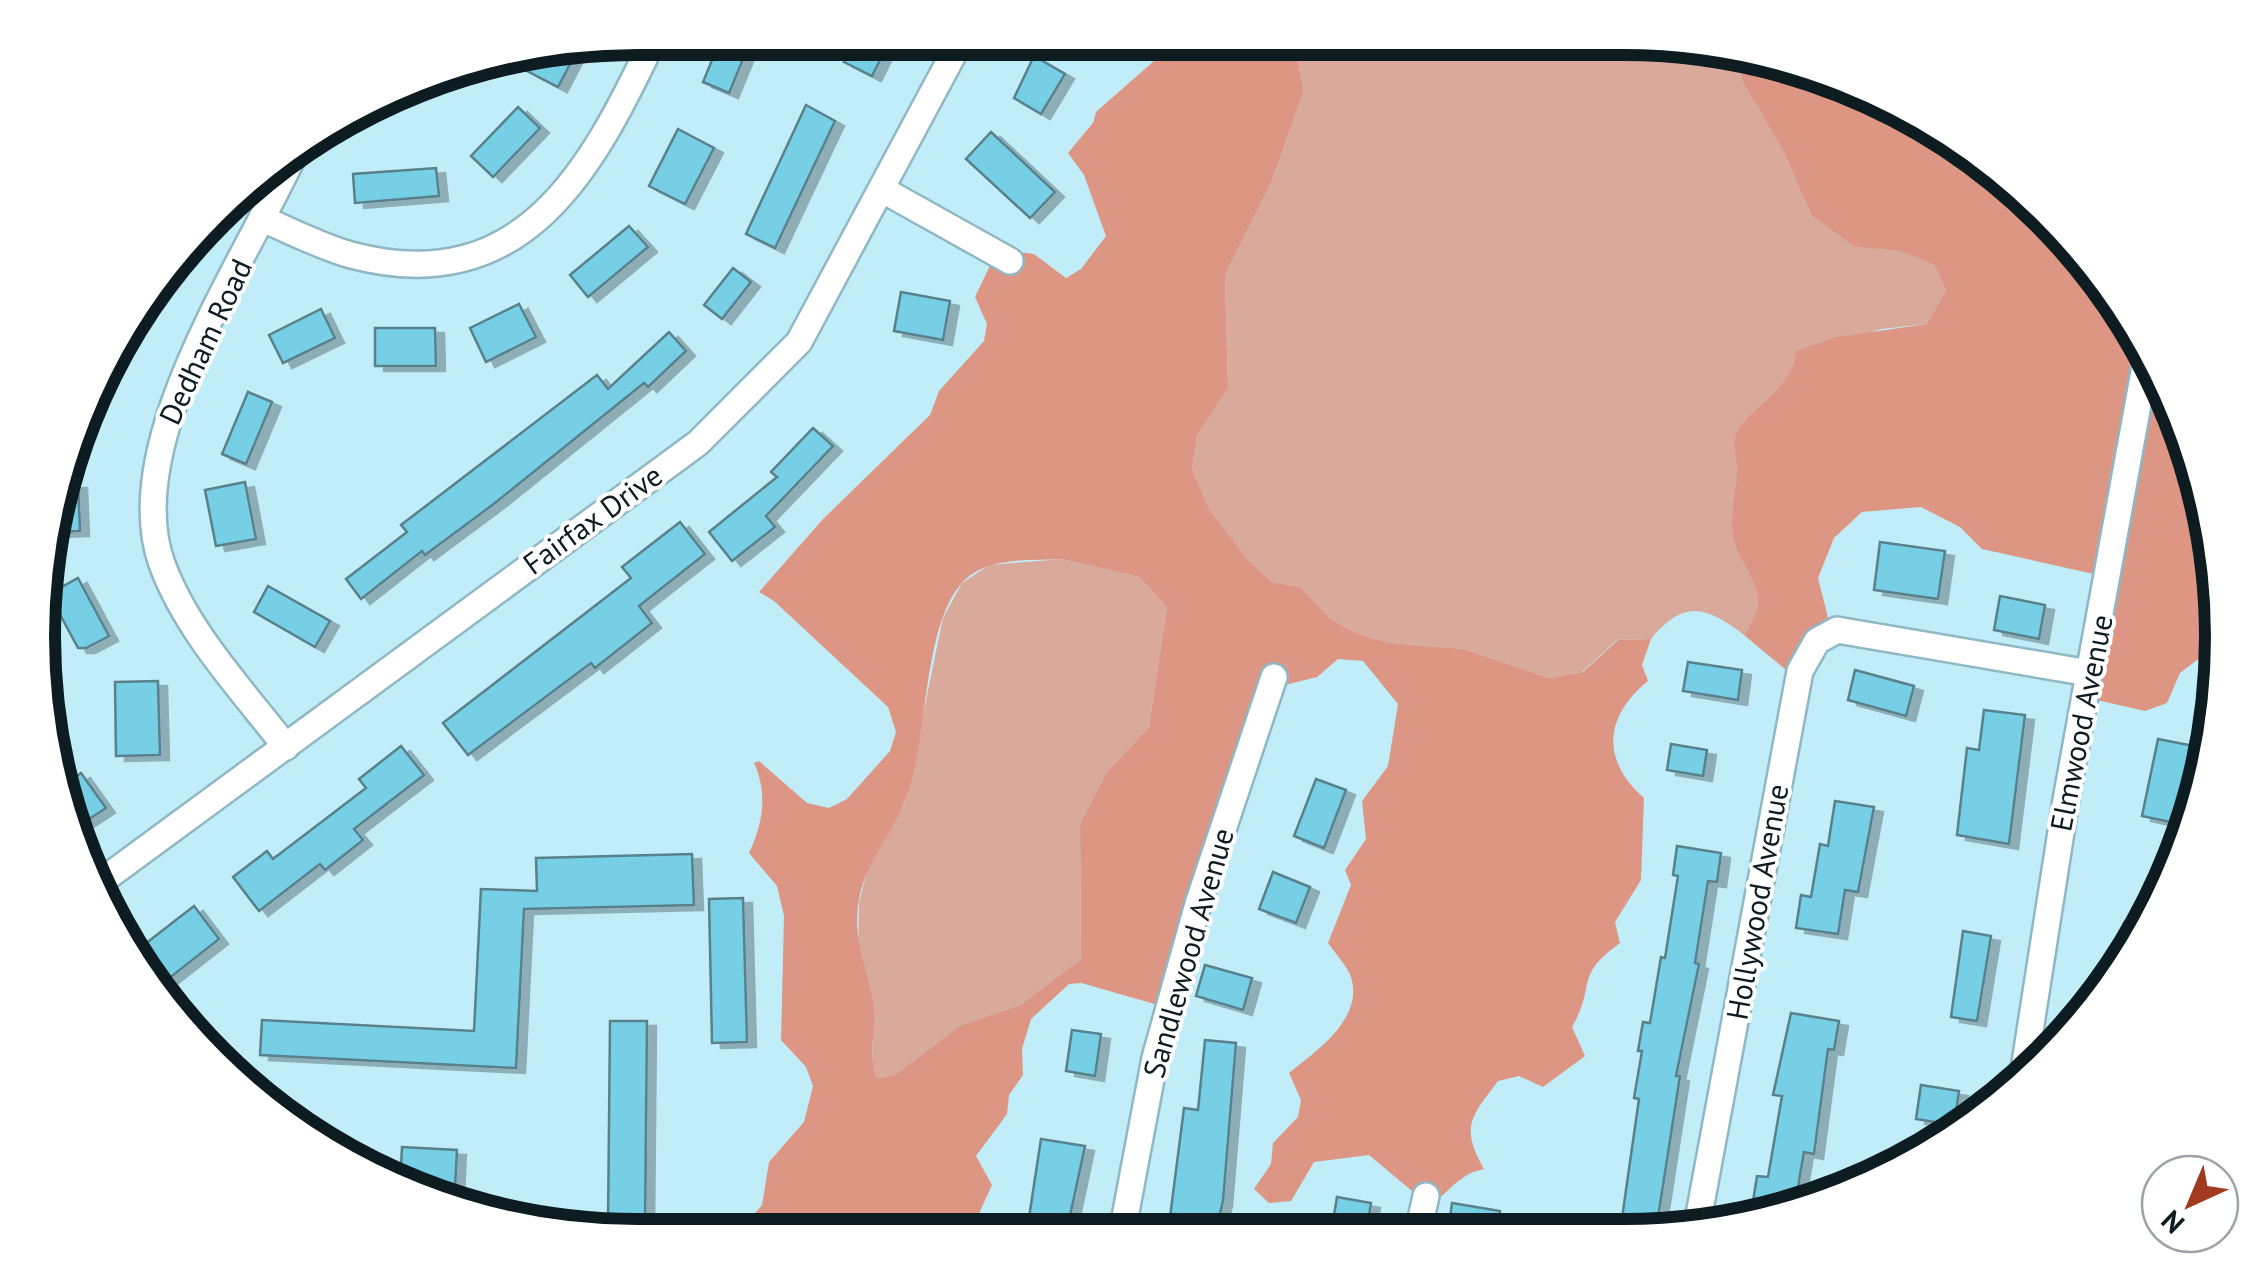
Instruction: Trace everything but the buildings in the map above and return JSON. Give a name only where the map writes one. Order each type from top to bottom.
[{"type":"street","points":[[265,220],[350,255],[400,262],[441,264],[512,238],[567,191],[588,162],[645,55]]},
{"type":"street","name":"Fairfax Drive","points":[[107,877],[698,443],[799,342],[953,55]]},
{"type":"street","name":"Dedham Road","points":[[286,746],[212,651],[180,599],[163,566],[153,532],[150,493],[157,452],[178,389],[287,172]]},
{"type":"street","points":[[882,190],[1010,262]]},
{"type":"street","name":"Elmwood Avenue","points":[[2026,1057],[2143,376]]},
{"type":"street","name":"Hollywood Avenue","points":[[1699,1214],[1800,671],[1816,641],[1837,630],[2090,673]]},
{"type":"street","name":"Sandlewood Avenue","points":[[1125,1219],[1166,1020],[1198,904],[1274,677]]},
{"type":"street","points":[[1421,1219],[1426,1196]]},
{"type":"shaded area","points":[[1161,55],[1297,55],[1304,91],[1271,183],[1225,275],[1228,388],[1197,436],[1192,469],[1209,510],[1248,560],[1272,582],[1300,587],[1332,620],[1358,634],[1390,643],[1464,649],[1549,678],[1583,672],[1618,640],[1651,639],[1642,665],[1648,681],[1623,709],[1613,739],[1620,769],[1644,798],[1641,880],[1615,922],[1620,943],[1596,964],[1572,1027],[1585,1056],[1543,1087],[1519,1076],[1498,1081],[1472,1123],[1472,1143],[1484,1169],[1463,1177],[1433,1204],[1415,1212],[1412,1191],[1369,1155],[1314,1162],[1291,1201],[1269,1203],[1254,1189],[1271,1164],[1273,1143],[1298,1117],[1301,1100],[1289,1073],[1335,1032],[1351,1007],[1351,977],[1328,943],[1351,885],[1345,870],[1366,839],[1362,801],[1388,766],[1398,704],[1363,661],[1338,659],[1317,677],[1269,689],[1165,1007],[1081,983],[1069,984],[1031,1019],[1022,1049],[1023,1075],[1009,1095],[1007,1114],[976,1156],[992,1185],[976,1219],[750,1219],[762,1205],[769,1162],[804,1122],[813,1086],[806,1067],[781,1040],[784,916],[777,886],[749,853],[762,808],[754,763],[759,761],[807,803],[829,808],[847,799],[890,751],[896,732],[888,707],[774,601],[759,592],[823,519],[930,415],[939,391],[984,341],[987,324],[975,297],[998,249],[1034,254],[1066,278],[1081,269],[1106,236],[1084,175],[1068,153],[1093,123],[1096,112]],"holes":[[[1062,559],[1139,577],[1167,607],[1149,727],[1106,773],[1080,824],[1081,959],[1020,1005],[959,1026],[895,1075],[877,1078],[872,1053],[874,1011],[857,929],[859,899],[867,873],[904,803],[912,779],[932,659],[948,605],[971,575],[994,564]]]},
{"type":"shaded area","points":[[1297,55],[1661,56],[1742,67],[1741,79],[1784,153],[1811,215],[1854,247],[1901,251],[1934,265],[1946,290],[1927,324],[1881,329],[1796,357],[1786,384],[1743,423],[1734,439],[1738,469],[1732,531],[1760,593],[1755,620],[1744,635],[1707,613],[1685,613],[1674,617],[1651,639],[1617,640],[1582,672],[1549,678],[1464,649],[1390,643],[1358,634],[1332,620],[1300,587],[1272,582],[1248,560],[1208,510],[1192,469],[1197,436],[1228,388],[1225,275],[1271,183],[1304,91]]},
{"type":"shaded area","points":[[1742,67],[1810,86],[1880,115],[1946,153],[2035,225],[2107,314],[2161,414],[2185,486],[2200,561],[2205,654],[2180,673],[2167,703],[2145,711],[2088,698],[2103,576],[1982,549],[1960,527],[1921,507],[1862,512],[1834,538],[1818,578],[1835,645],[1806,655],[1797,679],[1744,635],[1758,604],[1757,591],[1735,544],[1732,528],[1736,433],[1785,381],[1796,351],[1837,337],[1927,324],[1946,290],[1934,265],[1900,251],[1854,247],[1811,215],[1784,153],[1741,79]]},
{"type":"shaded area","points":[[1062,559],[1139,577],[1167,607],[1149,727],[1106,773],[1080,824],[1081,959],[1020,1005],[959,1026],[895,1075],[877,1078],[872,1065],[874,1010],[858,951],[859,902],[868,868],[905,802],[943,618],[962,583],[989,565]]}]
